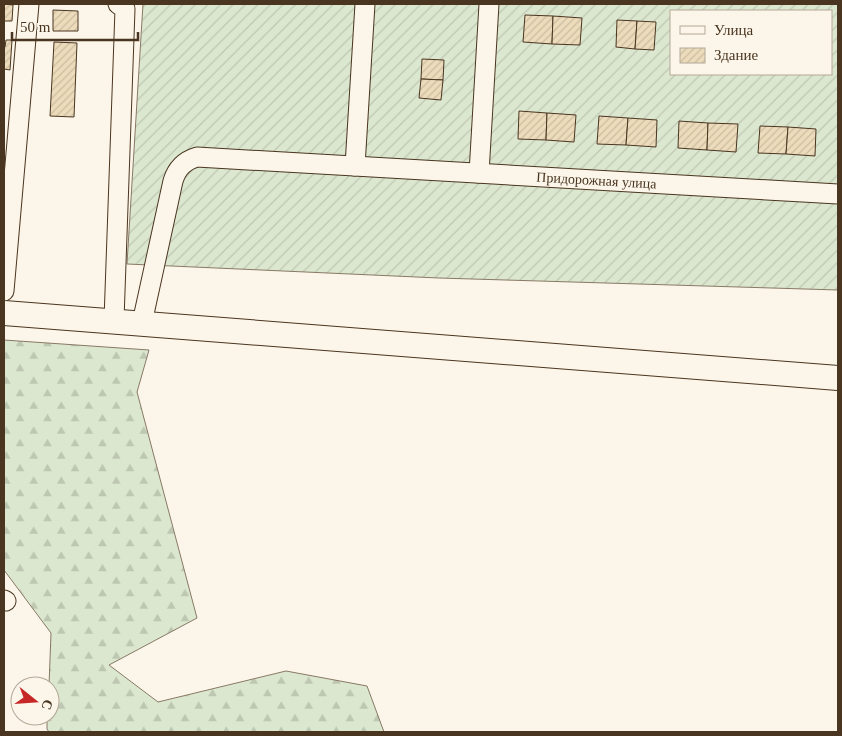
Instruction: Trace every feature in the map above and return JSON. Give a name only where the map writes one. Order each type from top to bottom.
[{"type":"main road","points":[[4,313],[114,320],[838,378]]},
{"type":"street","points":[[4,291],[29,4]]},
{"type":"street","points":[[114,320],[125,9],[118,4]]},
{"type":"street","points":[[355,166],[365,4]]},
{"type":"street","points":[[479,174],[489,4]]},
{"type":"street","name":"Придорожная улица","points":[[142,323],[176,172],[181,165],[198,157],[838,194]]},
{"type":"green space","points":[[143,4],[838,4],[838,290],[439,278],[127,264]]},
{"type":"green space","points":[[4,340],[149,350],[137,392],[197,618],[109,665],[158,702],[286,671],[367,686],[384,732],[49,732],[47,726],[60,726],[60,676],[49,676],[51,633],[4,570]]},
{"type":"building","points":[[4,4],[13,5],[12,21],[4,21]]},
{"type":"building","points":[[53,10],[78,11],[78,31],[53,31]]},
{"type":"building","points":[[525,15],[553,16],[552,44],[523,42]]},
{"type":"building","points":[[553,16],[582,18],[580,45],[552,44]]},
{"type":"building","points":[[617,20],[637,21],[635,49],[616,47]]},
{"type":"building","points":[[637,21],[656,22],[654,50],[635,49]]},
{"type":"building","points":[[6,40],[12,40],[10,70],[4,69],[4,46]]},
{"type":"building","points":[[54,42],[77,43],[74,117],[50,116]]},
{"type":"building","points":[[422,59],[444,60],[443,80],[421,79]]},
{"type":"building","points":[[421,79],[443,80],[441,100],[419,98]]},
{"type":"building","points":[[519,111],[547,113],[546,140],[518,139]]},
{"type":"building","points":[[547,113],[576,115],[574,142],[546,140]]},
{"type":"building","points":[[599,116],[628,118],[626,145],[597,144]]},
{"type":"building","points":[[628,118],[657,120],[656,147],[626,145]]},
{"type":"building","points":[[679,121],[708,123],[707,150],[678,148]]},
{"type":"building","points":[[708,123],[738,124],[736,152],[707,150]]},
{"type":"building","points":[[760,126],[788,127],[786,154],[758,153]]},
{"type":"building","points":[[788,127],[816,129],[815,156],[786,154]]}]
